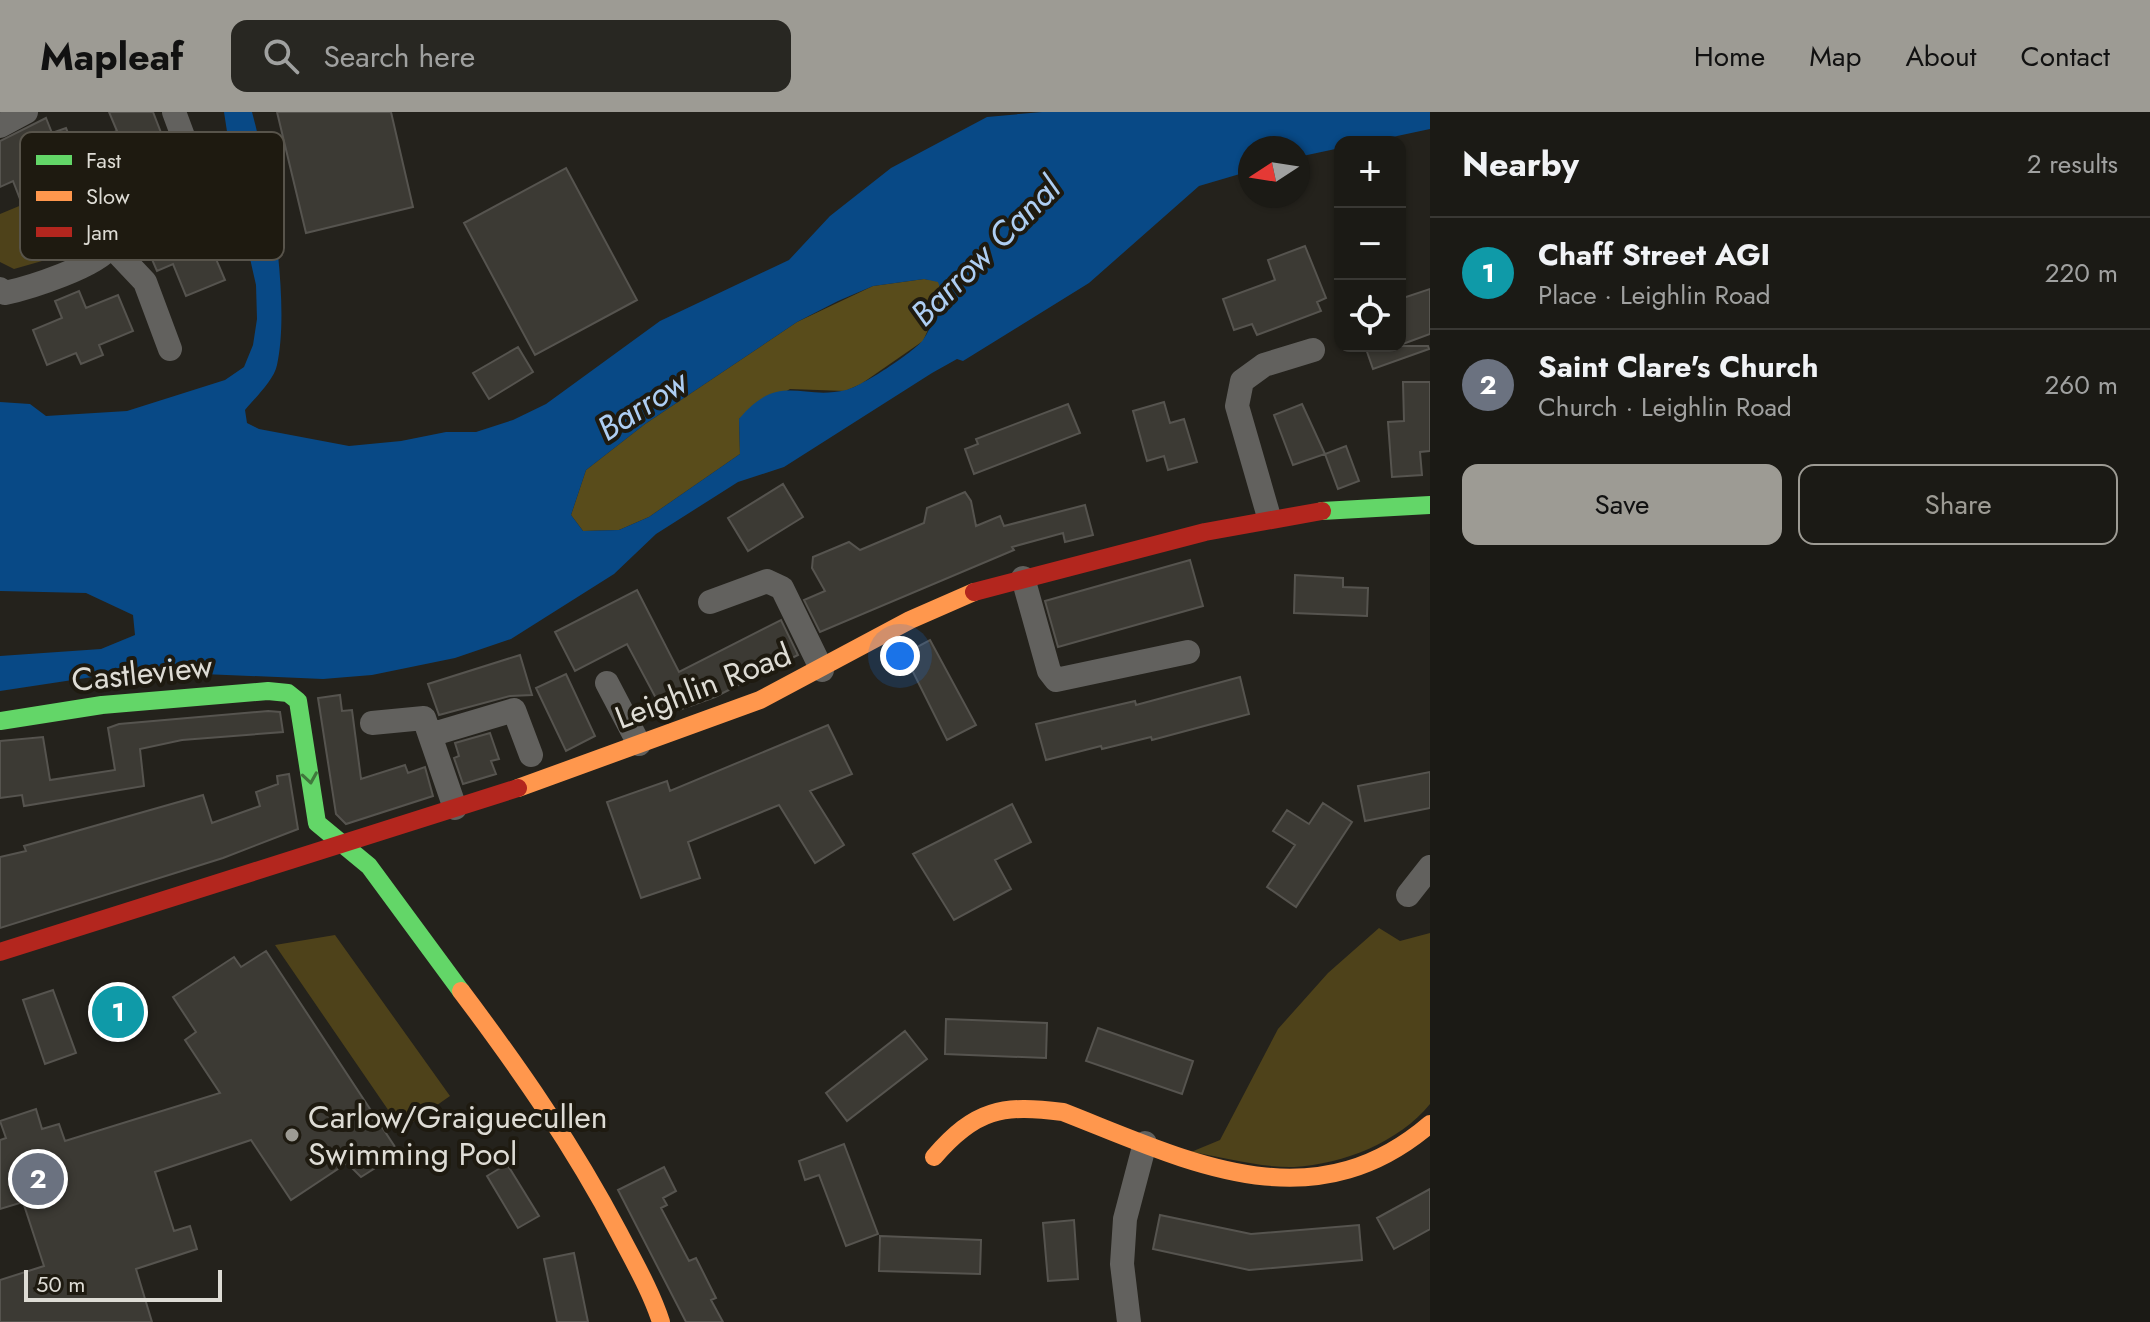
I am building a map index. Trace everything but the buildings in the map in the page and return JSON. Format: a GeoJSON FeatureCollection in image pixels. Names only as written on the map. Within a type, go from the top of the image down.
{"type":"FeatureCollection","features":[{"type":"Feature","properties":{"kind":"street"},"geometry":{"type":"LineString","coordinates":[[0,126],[26,112]]}},
{"type":"Feature","properties":{"kind":"street"},"geometry":{"type":"LineString","coordinates":[[174,112],[181,132]]}},
{"type":"Feature","properties":{"kind":"street"},"geometry":{"type":"LineString","coordinates":[[12,289],[93,260]]}},
{"type":"Feature","properties":{"kind":"street"},"geometry":{"type":"LineString","coordinates":[[124,260],[145,282],[170,349]]}},
{"type":"Feature","properties":{"kind":"street"},"geometry":{"type":"LineString","coordinates":[[1269,517],[1237,406],[1242,381],[1264,365],[1313,350]]}},
{"type":"Feature","properties":{"kind":"street","name":"Leighlin Road"},"geometry":{"type":"LineString","coordinates":[[0,952],[344,846],[737,710],[822,670],[937,606],[1023,578],[1269,517],[1362,507],[1430,505]]}},
{"type":"Feature","properties":{"kind":"street"},"geometry":{"type":"LineString","coordinates":[[1023,578],[1049,671],[1056,680],[1188,652]]}},
{"type":"Feature","properties":{"kind":"street"},"geometry":{"type":"LineString","coordinates":[[710,602],[767,581],[782,588],[822,670]]}},
{"type":"Feature","properties":{"kind":"street"},"geometry":{"type":"LineString","coordinates":[[607,683],[639,744]]}},
{"type":"Feature","properties":{"kind":"street","name":"Castleview"},"geometry":{"type":"LineString","coordinates":[[0,721],[128,702],[268,691],[294,698],[317,823],[344,846]]}},
{"type":"Feature","properties":{"kind":"street"},"geometry":{"type":"LineString","coordinates":[[430,735],[514,710],[531,755]]}},
{"type":"Feature","properties":{"kind":"street"},"geometry":{"type":"LineString","coordinates":[[372,723],[424,718],[455,808]]}},
{"type":"Feature","properties":{"kind":"street"},"geometry":{"type":"LineString","coordinates":[[344,846],[369,866],[529,1082],[604,1205],[654,1300],[661,1322]]}},
{"type":"Feature","properties":{"kind":"street"},"geometry":{"type":"LineString","coordinates":[[1408,895],[1430,867]]}},
{"type":"Feature","properties":{"kind":"street"},"geometry":{"type":"LineString","coordinates":[[934,1157],[967,1120],[994,1111],[1038,1107],[1063,1112],[1218,1170],[1254,1178],[1289,1178],[1383,1156],[1430,1124]]}},
{"type":"Feature","properties":{"kind":"street"},"geometry":{"type":"LineString","coordinates":[[1129,1322],[1122,1264],[1125,1219],[1145,1143]]}},
{"type":"Feature","properties":{"kind":"shaded area"},"geometry":{"type":"Polygon","coordinates":[[[20,206],[20,260],[46,260],[14,269],[0,262],[0,214],[20,206]]]}},
{"type":"Feature","properties":{"kind":"shaded area"},"geometry":{"type":"Polygon","coordinates":[[[924,279],[938,281],[944,294],[923,341],[861,384],[845,391],[790,389],[739,419],[740,454],[649,517],[619,530],[583,531],[571,515],[586,470],[645,424],[797,322],[873,286],[924,279]]]}},
{"type":"Feature","properties":{"kind":"shaded area"},"geometry":{"type":"Polygon","coordinates":[[[1379,928],[1400,941],[1430,933],[1430,1104],[1387,1140],[1351,1156],[1313,1165],[1282,1167],[1191,1152],[1220,1140],[1278,1029],[1328,973],[1379,928]]]}},
{"type":"Feature","properties":{"kind":"shaded area"},"geometry":{"type":"Polygon","coordinates":[[[335,935],[450,1096],[410,1124],[401,1112],[393,1117],[275,945],[335,935]]]}},
{"type":"Feature","properties":{"kind":"water"},"geometry":{"type":"Polygon","coordinates":[[[224,112],[252,112],[257,132],[227,132],[224,112]]]}},
{"type":"Feature","properties":{"kind":"water"},"geometry":{"type":"Polygon","coordinates":[[[1042,112],[1430,112],[1430,129],[1397,136],[1334,136],[1334,149],[1310,154],[1310,136],[1238,136],[1238,175],[1199,186],[1089,283],[963,361],[957,359],[932,373],[784,467],[738,482],[656,534],[614,574],[511,639],[455,658],[372,675],[323,679],[132,671],[0,691],[0,656],[101,649],[135,635],[133,615],[86,593],[0,591],[0,402],[30,404],[46,416],[127,411],[225,380],[244,367],[253,345],[257,319],[256,285],[250,260],[278,260],[281,339],[277,365],[268,383],[245,410],[247,423],[259,429],[349,446],[401,441],[446,432],[476,432],[513,420],[546,404],[660,321],[789,260],[830,216],[891,168],[987,117],[1042,112]],[[924,279],[873,286],[797,322],[645,424],[586,470],[571,515],[583,531],[619,530],[649,517],[740,454],[739,419],[753,404],[779,392],[830,392],[863,383],[918,345],[932,324],[943,295],[938,282],[924,279]]]}},
{"type":"Feature","properties":{"kind":"traffic: fast"},"geometry":{"type":"LineString","coordinates":[[1322,511],[1430,505]]}},
{"type":"Feature","properties":{"kind":"traffic: fast"},"geometry":{"type":"LineString","coordinates":[[0,721],[102,705],[268,691],[288,693],[298,701],[317,823],[369,866],[461,991]]}},
{"type":"Feature","properties":{"kind":"traffic: slow"},"geometry":{"type":"LineString","coordinates":[[518,788],[760,700],[910,620],[974,592]]}},
{"type":"Feature","properties":{"kind":"traffic: slow"},"geometry":{"type":"LineString","coordinates":[[461,991],[565,1139],[642,1277],[661,1322]]}},
{"type":"Feature","properties":{"kind":"traffic: slow"},"geometry":{"type":"LineString","coordinates":[[934,1157],[977,1120],[1007,1110],[1042,1110],[1063,1112],[1202,1164],[1248,1174],[1294,1178],[1340,1172],[1385,1155],[1430,1124]]}},
{"type":"Feature","properties":{"kind":"traffic: jam"},"geometry":{"type":"LineString","coordinates":[[974,592],[1205,532],[1322,511]]}},
{"type":"Feature","properties":{"kind":"traffic: jam"},"geometry":{"type":"LineString","coordinates":[[0,952],[518,788]]}},
{"type":"Feature","properties":{"kind":"place","name":"Chaff Street AGI"},"geometry":{"type":"Point","coordinates":[118,1012]}},
{"type":"Feature","properties":{"kind":"place","name":"Carlow/Graiguecullen Swimming Pool"},"geometry":{"type":"Point","coordinates":[292,1135]}},
{"type":"Feature","properties":{"kind":"place","name":"Saint Clare's Church"},"geometry":{"type":"Point","coordinates":[38,1179]}},
{"type":"Feature","properties":{"kind":"water label","name":"Barrow Canal"},"geometry":{"type":"Point","coordinates":[985,251]}},
{"type":"Feature","properties":{"kind":"water label","name":"Barrow"},"geometry":{"type":"Point","coordinates":[642,405]}}]}
